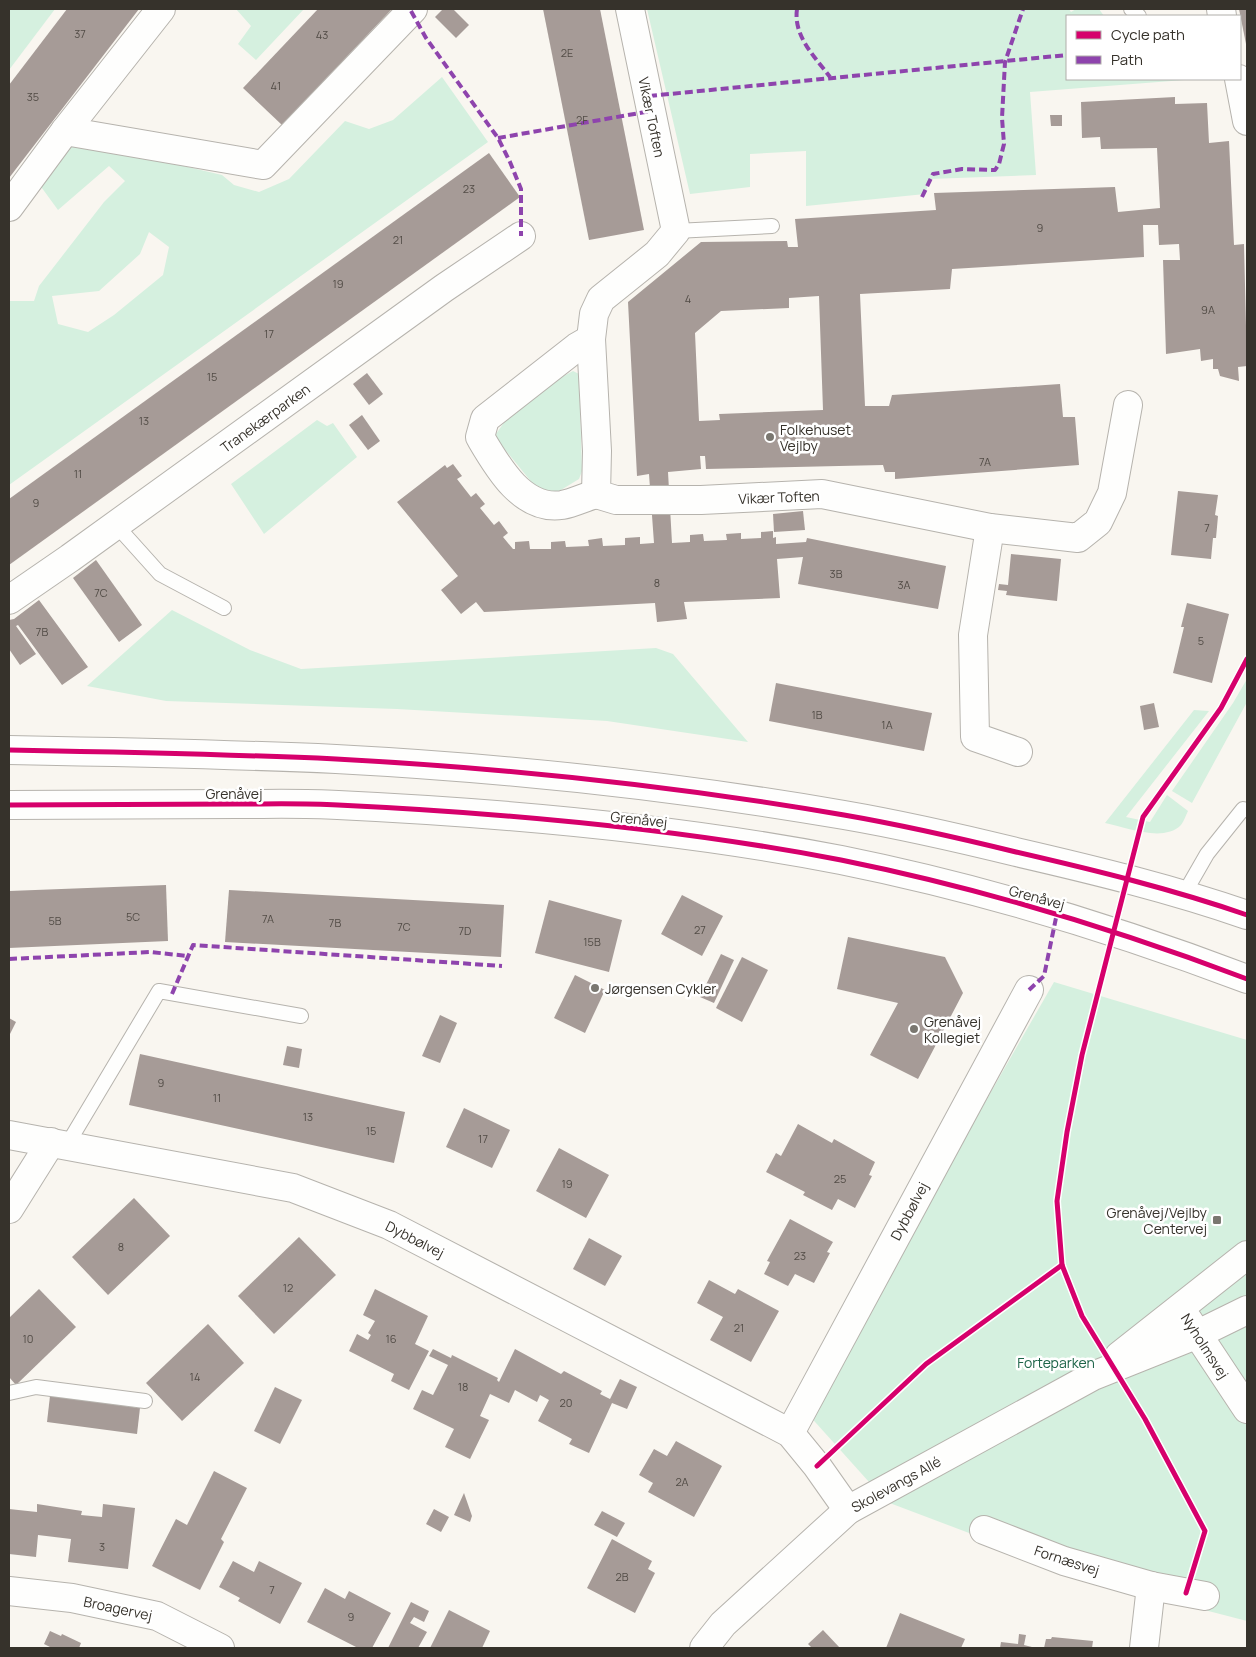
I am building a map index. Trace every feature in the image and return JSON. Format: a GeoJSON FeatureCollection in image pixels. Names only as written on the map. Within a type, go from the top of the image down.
{"type":"FeatureCollection","features":[{"type":"Feature","properties":{"kind":"street"},"geometry":{"type":"LineString","coordinates":[[9,207],[65,131],[161,9]]}},
{"type":"Feature","properties":{"kind":"street"},"geometry":{"type":"LineString","coordinates":[[65,131],[263,165],[413,9]]}},
{"type":"Feature","properties":{"kind":"street","name":"Vikær Toften"},"geometry":{"type":"LineString","coordinates":[[630,9],[676,231]]}},
{"type":"Feature","properties":{"kind":"street"},"geometry":{"type":"LineString","coordinates":[[1239,80],[1247,121]]}},
{"type":"Feature","properties":{"kind":"street"},"geometry":{"type":"LineString","coordinates":[[591,339],[484,419],[480,437],[493,460],[512,485],[533,502],[561,505],[596,494],[597,451],[591,339],[594,314],[601,299],[657,254],[676,231]]}},
{"type":"Feature","properties":{"kind":"street","name":"Tranekærparken"},"geometry":{"type":"LineString","coordinates":[[9,600],[444,288],[521,236]]}},
{"type":"Feature","properties":{"kind":"street","name":"Vikær Toften"},"geometry":{"type":"LineString","coordinates":[[596,494],[616,500],[701,500],[822,494],[990,528],[1078,538],[1098,522],[1112,493],[1128,405]]}},
{"type":"Feature","properties":{"kind":"street"},"geometry":{"type":"LineString","coordinates":[[990,528],[973,635],[975,737],[1018,752]]}},
{"type":"Feature","properties":{"kind":"street"},"geometry":{"type":"LineString","coordinates":[[9,750],[337,759],[524,773],[702,793],[846,815],[953,837],[1184,894],[1247,915]]}},
{"type":"Feature","properties":{"kind":"street","name":"Grenåvej"},"geometry":{"type":"LineString","coordinates":[[9,805],[335,805],[520,817],[697,836],[840,860],[949,884],[1057,913],[1171,950],[1247,979]]}},
{"type":"Feature","properties":{"kind":"street","name":"Dybbølvej"},"geometry":{"type":"LineString","coordinates":[[790,1433],[1029,990]]}},
{"type":"Feature","properties":{"kind":"street","name":"Dybbølvej"},"geometry":{"type":"LineString","coordinates":[[9,1134],[293,1188],[389,1225],[790,1433],[817,1466],[848,1510]]}},
{"type":"Feature","properties":{"kind":"street"},"geometry":{"type":"LineString","coordinates":[[9,1209],[59,1143]]}},
{"type":"Feature","properties":{"kind":"street","name":"Skolevangs Allé"},"geometry":{"type":"LineString","coordinates":[[1093,1376],[1247,1255]]}},
{"type":"Feature","properties":{"kind":"street","name":"Nyholmsvej"},"geometry":{"type":"LineString","coordinates":[[1180,1308],[1247,1409]]}},
{"type":"Feature","properties":{"kind":"street","name":"Skolevangs Allé"},"geometry":{"type":"LineString","coordinates":[[704,1648],[724,1624],[848,1510],[1093,1376],[1198,1334],[1247,1310]]}},
{"type":"Feature","properties":{"kind":"street","name":"Fornæsvej"},"geometry":{"type":"LineString","coordinates":[[984,1530],[1064,1561],[1151,1586],[1205,1596]]}},
{"type":"Feature","properties":{"kind":"street"},"geometry":{"type":"LineString","coordinates":[[1144,1648],[1151,1586]]}},
{"type":"Feature","properties":{"kind":"street","name":"Broagervej"},"geometry":{"type":"LineString","coordinates":[[9,1590],[72,1598],[157,1616],[220,1648]]}},
{"type":"Feature","properties":{"kind":"lane"},"geometry":{"type":"LineString","coordinates":[[676,231],[772,226]]}},
{"type":"Feature","properties":{"kind":"lane"},"geometry":{"type":"LineString","coordinates":[[116,525],[160,574],[224,608]]}},
{"type":"Feature","properties":{"kind":"lane"},"geometry":{"type":"LineString","coordinates":[[1184,894],[1207,854],[1243,809],[1247,810]]}},
{"type":"Feature","properties":{"kind":"lane"},"geometry":{"type":"LineString","coordinates":[[59,1143],[159,991],[301,1016]]}},
{"type":"Feature","properties":{"kind":"lane"},"geometry":{"type":"LineString","coordinates":[[9,1392],[36,1387],[145,1401]]}},
{"type":"Feature","properties":{"kind":"green space"},"geometry":{"type":"Polygon","coordinates":[[[9,9],[55,9],[9,70],[9,9]]]}},
{"type":"Feature","properties":{"kind":"green space"},"geometry":{"type":"Polygon","coordinates":[[[236,9],[304,9],[256,60],[238,44],[251,26],[236,9]]]}},
{"type":"Feature","properties":{"kind":"green space"},"geometry":{"type":"Polygon","coordinates":[[[647,9],[1069,9],[1071,12],[1076,9],[1099,9],[1103,15],[1066,15],[1066,80],[1184,80],[1030,92],[1036,175],[930,179],[925,194],[806,206],[806,151],[750,154],[750,187],[690,194],[647,9]]]}},
{"type":"Feature","properties":{"kind":"green space"},"geometry":{"type":"Polygon","coordinates":[[[442,77],[488,142],[9,485],[9,301],[34,301],[39,286],[104,202],[125,181],[109,166],[58,210],[39,184],[67,148],[90,144],[222,175],[234,185],[259,192],[289,179],[345,121],[369,129],[393,120],[442,77]],[[149,232],[140,254],[99,291],[52,296],[58,324],[88,332],[114,315],[163,275],[169,247],[149,232]]]}},
{"type":"Feature","properties":{"kind":"green space"},"geometry":{"type":"Polygon","coordinates":[[[573,371],[579,374],[582,471],[579,479],[556,493],[543,490],[533,484],[498,441],[496,434],[505,421],[560,378],[573,371]]]}},
{"type":"Feature","properties":{"kind":"green space"},"geometry":{"type":"Polygon","coordinates":[[[317,420],[327,426],[333,423],[357,457],[264,534],[231,484],[317,420]]]}},
{"type":"Feature","properties":{"kind":"green space"},"geometry":{"type":"Polygon","coordinates":[[[172,610],[250,650],[301,669],[656,648],[673,654],[748,742],[607,721],[397,709],[166,701],[87,686],[172,610]]]}},
{"type":"Feature","properties":{"kind":"green space"},"geometry":{"type":"Polygon","coordinates":[[[1247,679],[1247,702],[1192,803],[1172,791],[1233,703],[1247,679]]]}},
{"type":"Feature","properties":{"kind":"green space"},"geometry":{"type":"Polygon","coordinates":[[[1194,710],[1209,711],[1126,817],[1150,822],[1167,795],[1188,811],[1181,825],[1164,833],[1155,833],[1105,823],[1194,710]]]}},
{"type":"Feature","properties":{"kind":"green space","name":"Forteparken"},"geometry":{"type":"Polygon","coordinates":[[[1054,982],[1247,1040],[1247,1621],[1104,1584],[887,1502],[807,1413],[1054,982]]]}},
{"type":"Feature","properties":{"kind":"building"},"geometry":{"type":"Polygon","coordinates":[[[67,9],[139,9],[9,178],[9,85],[67,9]]]}},
{"type":"Feature","properties":{"kind":"building"},"geometry":{"type":"Polygon","coordinates":[[[318,9],[392,9],[282,125],[243,88],[318,9]]]}},
{"type":"Feature","properties":{"kind":"building"},"geometry":{"type":"Polygon","coordinates":[[[443,9],[453,9],[469,25],[456,38],[435,17],[443,9]]]}},
{"type":"Feature","properties":{"kind":"building"},"geometry":{"type":"Polygon","coordinates":[[[543,9],[600,9],[644,230],[589,240],[543,9]]]}},
{"type":"Feature","properties":{"kind":"building"},"geometry":{"type":"Polygon","coordinates":[[[1239,9],[1247,9],[1247,44],[1246,44],[1239,9]]]}},
{"type":"Feature","properties":{"kind":"building"},"geometry":{"type":"Polygon","coordinates":[[[1175,97],[1175,104],[1207,103],[1209,143],[1229,141],[1234,245],[1244,244],[1247,366],[1238,367],[1239,381],[1220,376],[1218,369],[1213,369],[1213,359],[1201,361],[1200,349],[1166,354],[1163,260],[1180,260],[1179,244],[1159,245],[1158,225],[1143,225],[1144,257],[952,269],[950,289],[860,294],[865,406],[889,406],[892,395],[1060,384],[1063,417],[1075,417],[1079,465],[895,479],[895,472],[885,472],[883,465],[706,469],[705,456],[700,456],[701,469],[668,472],[672,543],[690,542],[690,535],[703,534],[704,541],[727,540],[726,534],[741,533],[741,539],[761,538],[761,532],[773,531],[773,538],[776,537],[776,544],[806,542],[807,538],[946,566],[938,609],[798,584],[803,557],[777,559],[780,598],[684,602],[687,619],[657,622],[655,603],[484,612],[476,602],[461,614],[441,590],[458,576],[397,502],[445,465],[447,468],[453,464],[462,476],[457,479],[471,497],[476,493],[485,504],[480,508],[494,525],[499,521],[508,533],[503,537],[513,549],[515,549],[515,542],[529,541],[530,549],[551,549],[551,542],[565,541],[566,547],[589,546],[588,540],[602,538],[603,546],[625,545],[625,538],[640,537],[640,544],[654,543],[649,474],[637,476],[628,302],[701,242],[787,241],[788,247],[798,247],[795,219],[936,210],[934,193],[1115,187],[1118,212],[1160,208],[1157,148],[1101,149],[1100,137],[1082,138],[1081,102],[1175,97]],[[819,296],[789,298],[789,308],[721,311],[695,333],[699,421],[720,420],[719,414],[823,410],[819,296]]]}},
{"type":"Feature","properties":{"kind":"building"},"geometry":{"type":"Polygon","coordinates":[[[1050,115],[1062,115],[1062,126],[1051,126],[1050,115]]]}},
{"type":"Feature","properties":{"kind":"building"},"geometry":{"type":"Polygon","coordinates":[[[489,153],[520,197],[9,565],[9,499],[489,153]]]}},
{"type":"Feature","properties":{"kind":"building"},"geometry":{"type":"Polygon","coordinates":[[[367,373],[383,394],[369,405],[353,384],[367,373]]]}},
{"type":"Feature","properties":{"kind":"building"},"geometry":{"type":"Polygon","coordinates":[[[362,415],[380,441],[368,450],[349,425],[362,415]]]}},
{"type":"Feature","properties":{"kind":"building"},"geometry":{"type":"Polygon","coordinates":[[[1178,491],[1218,495],[1215,515],[1218,516],[1216,538],[1213,538],[1211,559],[1171,555],[1178,491]]]}},
{"type":"Feature","properties":{"kind":"building"},"geometry":{"type":"Polygon","coordinates":[[[803,511],[805,530],[774,532],[773,514],[803,511]]]}},
{"type":"Feature","properties":{"kind":"building"},"geometry":{"type":"Polygon","coordinates":[[[1011,554],[1061,559],[1057,601],[1006,595],[1007,591],[998,590],[999,584],[1008,585],[1011,554]]]}},
{"type":"Feature","properties":{"kind":"building"},"geometry":{"type":"Polygon","coordinates":[[[96,560],[142,625],[119,642],[73,578],[96,560]]]}},
{"type":"Feature","properties":{"kind":"building"},"geometry":{"type":"Polygon","coordinates":[[[39,600],[88,667],[62,685],[18,625],[16,626],[36,654],[20,665],[9,649],[9,620],[14,619],[39,600]]]}},
{"type":"Feature","properties":{"kind":"building"},"geometry":{"type":"Polygon","coordinates":[[[1187,603],[1229,614],[1212,683],[1173,673],[1184,627],[1181,627],[1187,603]]]}},
{"type":"Feature","properties":{"kind":"building"},"geometry":{"type":"Polygon","coordinates":[[[776,683],[932,713],[924,751],[769,721],[776,683]]]}},
{"type":"Feature","properties":{"kind":"building"},"geometry":{"type":"Polygon","coordinates":[[[1154,703],[1159,727],[1144,730],[1140,706],[1154,703]]]}},
{"type":"Feature","properties":{"kind":"building"},"geometry":{"type":"Polygon","coordinates":[[[166,885],[168,941],[9,948],[9,891],[166,885]]]}},
{"type":"Feature","properties":{"kind":"building"},"geometry":{"type":"Polygon","coordinates":[[[229,890],[504,905],[501,957],[225,942],[229,890]]]}},
{"type":"Feature","properties":{"kind":"building"},"geometry":{"type":"Polygon","coordinates":[[[682,895],[723,916],[702,956],[661,934],[682,895]]]}},
{"type":"Feature","properties":{"kind":"building"},"geometry":{"type":"Polygon","coordinates":[[[549,900],[622,920],[609,972],[535,953],[549,900]]]}},
{"type":"Feature","properties":{"kind":"building","name":"Grenåvej Kollegiet"},"geometry":{"type":"Polygon","coordinates":[[[848,937],[945,957],[963,993],[918,1079],[870,1055],[898,1003],[837,989],[848,937]]]}},
{"type":"Feature","properties":{"kind":"building"},"geometry":{"type":"Polygon","coordinates":[[[721,954],[734,960],[714,1003],[700,997],[721,954]]]}},
{"type":"Feature","properties":{"kind":"building"},"geometry":{"type":"Polygon","coordinates":[[[742,957],[768,970],[742,1022],[716,1008],[742,957]]]}},
{"type":"Feature","properties":{"kind":"building"},"geometry":{"type":"Polygon","coordinates":[[[575,975],[605,990],[585,1033],[554,1018],[575,975]]]}},
{"type":"Feature","properties":{"kind":"building"},"geometry":{"type":"Polygon","coordinates":[[[440,1015],[457,1023],[440,1063],[422,1056],[440,1015]]]}},
{"type":"Feature","properties":{"kind":"building"},"geometry":{"type":"Polygon","coordinates":[[[9,1018],[16,1022],[9,1036],[9,1018]]]}},
{"type":"Feature","properties":{"kind":"building"},"geometry":{"type":"Polygon","coordinates":[[[287,1046],[302,1049],[299,1068],[283,1065],[287,1046]]]}},
{"type":"Feature","properties":{"kind":"building"},"geometry":{"type":"Polygon","coordinates":[[[140,1054],[405,1112],[394,1163],[129,1105],[140,1054]]]}},
{"type":"Feature","properties":{"kind":"building"},"geometry":{"type":"Polygon","coordinates":[[[464,1108],[510,1130],[492,1168],[446,1147],[464,1108]]]}},
{"type":"Feature","properties":{"kind":"building"},"geometry":{"type":"Polygon","coordinates":[[[798,1124],[832,1143],[834,1139],[875,1162],[869,1175],[872,1176],[855,1208],[838,1199],[832,1210],[803,1195],[805,1192],[766,1172],[776,1153],[781,1156],[798,1124]]]}},
{"type":"Feature","properties":{"kind":"building"},"geometry":{"type":"Polygon","coordinates":[[[559,1148],[609,1175],[586,1218],[536,1191],[559,1148]]]}},
{"type":"Feature","properties":{"kind":"building"},"geometry":{"type":"Polygon","coordinates":[[[134,1198],[170,1236],[108,1295],[72,1257],[134,1198]]]}},
{"type":"Feature","properties":{"kind":"building"},"geometry":{"type":"Polygon","coordinates":[[[790,1219],[833,1242],[827,1252],[830,1253],[814,1283],[795,1274],[788,1286],[764,1274],[770,1262],[767,1261],[790,1219]]]}},
{"type":"Feature","properties":{"kind":"building"},"geometry":{"type":"Polygon","coordinates":[[[299,1237],[336,1275],[274,1334],[238,1296],[299,1237]]]}},
{"type":"Feature","properties":{"kind":"building"},"geometry":{"type":"Polygon","coordinates":[[[589,1238],[622,1256],[605,1286],[573,1269],[589,1238]]]}},
{"type":"Feature","properties":{"kind":"building"},"geometry":{"type":"Polygon","coordinates":[[[709,1280],[735,1294],[738,1289],[779,1311],[751,1362],[710,1340],[723,1317],[697,1303],[709,1280]]]}},
{"type":"Feature","properties":{"kind":"building"},"geometry":{"type":"Polygon","coordinates":[[[39,1289],[76,1327],[16,1385],[9,1377],[9,1318],[39,1289]]]}},
{"type":"Feature","properties":{"kind":"building"},"geometry":{"type":"Polygon","coordinates":[[[375,1289],[428,1316],[415,1344],[429,1351],[409,1390],[391,1381],[394,1374],[349,1351],[357,1334],[368,1340],[371,1335],[368,1333],[375,1321],[363,1315],[375,1289]]]}},
{"type":"Feature","properties":{"kind":"building"},"geometry":{"type":"Polygon","coordinates":[[[208,1324],[244,1363],[182,1421],[146,1383],[208,1324]]]}},
{"type":"Feature","properties":{"kind":"building"},"geometry":{"type":"Polygon","coordinates":[[[433,1349],[451,1358],[452,1355],[498,1378],[499,1382],[515,1349],[561,1374],[564,1371],[602,1391],[600,1394],[610,1399],[620,1379],[637,1387],[627,1409],[612,1403],[589,1453],[569,1444],[572,1439],[538,1421],[549,1400],[540,1395],[537,1402],[515,1390],[509,1403],[490,1394],[480,1416],[489,1420],[470,1459],[445,1447],[454,1429],[413,1409],[422,1390],[433,1395],[448,1365],[429,1356],[433,1349]]]}},
{"type":"Feature","properties":{"kind":"building"},"geometry":{"type":"Polygon","coordinates":[[[275,1387],[302,1400],[280,1444],[254,1431],[275,1387]]]}},
{"type":"Feature","properties":{"kind":"building"},"geometry":{"type":"Polygon","coordinates":[[[50,1396],[140,1408],[137,1434],[47,1422],[50,1396]]]}},
{"type":"Feature","properties":{"kind":"building"},"geometry":{"type":"Polygon","coordinates":[[[676,1441],[722,1466],[694,1517],[648,1492],[653,1483],[639,1475],[654,1449],[667,1456],[676,1441]]]}},
{"type":"Feature","properties":{"kind":"building"},"geometry":{"type":"Polygon","coordinates":[[[214,1471],[247,1488],[221,1539],[224,1542],[200,1590],[152,1566],[176,1519],[187,1525],[214,1471]]]}},
{"type":"Feature","properties":{"kind":"building"},"geometry":{"type":"Polygon","coordinates":[[[464,1493],[472,1516],[470,1522],[454,1515],[464,1493]]]}},
{"type":"Feature","properties":{"kind":"building"},"geometry":{"type":"Polygon","coordinates":[[[37,1504],[82,1511],[81,1515],[102,1517],[103,1504],[135,1508],[128,1569],[68,1562],[71,1539],[38,1535],[36,1557],[9,1554],[9,1509],[37,1512],[37,1504]]]}},
{"type":"Feature","properties":{"kind":"building"},"geometry":{"type":"Polygon","coordinates":[[[434,1509],[449,1517],[441,1532],[426,1524],[434,1509]]]}},
{"type":"Feature","properties":{"kind":"building"},"geometry":{"type":"Polygon","coordinates":[[[602,1511],[625,1523],[617,1537],[594,1525],[602,1511]]]}},
{"type":"Feature","properties":{"kind":"building"},"geometry":{"type":"Polygon","coordinates":[[[612,1539],[652,1561],[648,1569],[655,1573],[635,1613],[587,1588],[612,1539]]]}},
{"type":"Feature","properties":{"kind":"building"},"geometry":{"type":"Polygon","coordinates":[[[233,1561],[254,1572],[259,1561],[302,1583],[280,1624],[238,1601],[240,1598],[219,1587],[233,1561]]]}},
{"type":"Feature","properties":{"kind":"building"},"geometry":{"type":"Polygon","coordinates":[[[325,1588],[345,1599],[349,1591],[391,1613],[372,1648],[358,1648],[307,1622],[325,1588]]]}},
{"type":"Feature","properties":{"kind":"building"},"geometry":{"type":"Polygon","coordinates":[[[411,1602],[429,1611],[424,1622],[414,1617],[410,1623],[427,1632],[418,1648],[388,1648],[411,1602]]]}},
{"type":"Feature","properties":{"kind":"building"},"geometry":{"type":"Polygon","coordinates":[[[449,1610],[490,1631],[482,1648],[430,1648],[449,1610]]]}},
{"type":"Feature","properties":{"kind":"building"},"geometry":{"type":"Polygon","coordinates":[[[900,1613],[965,1639],[961,1648],[886,1648],[900,1613]]]}},
{"type":"Feature","properties":{"kind":"building"},"geometry":{"type":"Polygon","coordinates":[[[823,1630],[840,1648],[812,1648],[808,1644],[823,1630]]]}},
{"type":"Feature","properties":{"kind":"building"},"geometry":{"type":"Polygon","coordinates":[[[50,1631],[61,1636],[62,1634],[81,1643],[79,1648],[52,1648],[44,1644],[50,1631]]]}},
{"type":"Feature","properties":{"kind":"building"},"geometry":{"type":"Polygon","coordinates":[[[1019,1634],[1026,1635],[1024,1645],[1036,1648],[1000,1648],[1001,1642],[1018,1644],[1019,1634]]]}},
{"type":"Feature","properties":{"kind":"building"},"geometry":{"type":"Polygon","coordinates":[[[1052,1637],[1093,1641],[1092,1648],[1044,1648],[1046,1639],[1051,1639],[1052,1637]]]}},
{"type":"Feature","properties":{"kind":"marked path"},"geometry":{"type":"LineString","coordinates":[[797,9],[798,28],[806,46],[830,77]]}},
{"type":"Feature","properties":{"kind":"marked path"},"geometry":{"type":"LineString","coordinates":[[922,197],[933,174],[962,169],[995,170],[999,164],[1004,144],[1002,118],[1005,62],[1023,9]]}},
{"type":"Feature","properties":{"kind":"marked path"},"geometry":{"type":"LineString","coordinates":[[411,11],[426,38],[498,138],[510,162],[521,189],[521,236]]}},
{"type":"Feature","properties":{"kind":"marked path"},"geometry":{"type":"LineString","coordinates":[[649,96],[1066,55]]}},
{"type":"Feature","properties":{"kind":"marked path"},"geometry":{"type":"LineString","coordinates":[[498,138],[651,111]]}},
{"type":"Feature","properties":{"kind":"marked path"},"geometry":{"type":"LineString","coordinates":[[1029,990],[1044,976],[1057,913]]}},
{"type":"Feature","properties":{"kind":"marked path"},"geometry":{"type":"LineString","coordinates":[[172,994],[193,945],[502,966]]}},
{"type":"Feature","properties":{"kind":"marked path"},"geometry":{"type":"LineString","coordinates":[[9,959],[150,952],[188,956]]}},
{"type":"Feature","properties":{"kind":"cycle path"},"geometry":{"type":"LineString","coordinates":[[1186,1593],[1205,1531],[1145,1419],[1082,1316],[1062,1265],[1057,1201],[1067,1132],[1082,1055],[1143,817],[1221,708],[1247,659]]}},
{"type":"Feature","properties":{"kind":"cycle path"},"geometry":{"type":"LineString","coordinates":[[9,750],[254,756],[400,763],[591,779],[718,795],[844,815],[952,837],[1133,881],[1247,915]]}},
{"type":"Feature","properties":{"kind":"cycle path"},"geometry":{"type":"LineString","coordinates":[[9,805],[325,804],[527,817],[716,839],[841,860],[945,883],[1047,911],[1147,943],[1247,979]]}},
{"type":"Feature","properties":{"kind":"cycle path"},"geometry":{"type":"LineString","coordinates":[[817,1466],[926,1364],[1062,1265]]}},
{"type":"Feature","properties":{"kind":"place","name":"Folkehuset Vejlby"},"geometry":{"type":"Point","coordinates":[770,437]}},
{"type":"Feature","properties":{"kind":"place","name":"Jørgensen Cykler"},"geometry":{"type":"Point","coordinates":[595,988]}},
{"type":"Feature","properties":{"kind":"place","name":"Grenåvej Kollegiet"},"geometry":{"type":"Point","coordinates":[914,1029]}},
{"type":"Feature","properties":{"kind":"place","name":"Grenåvej/Vejlby Centervej"},"geometry":{"type":"Point","coordinates":[1217,1220]}}]}
